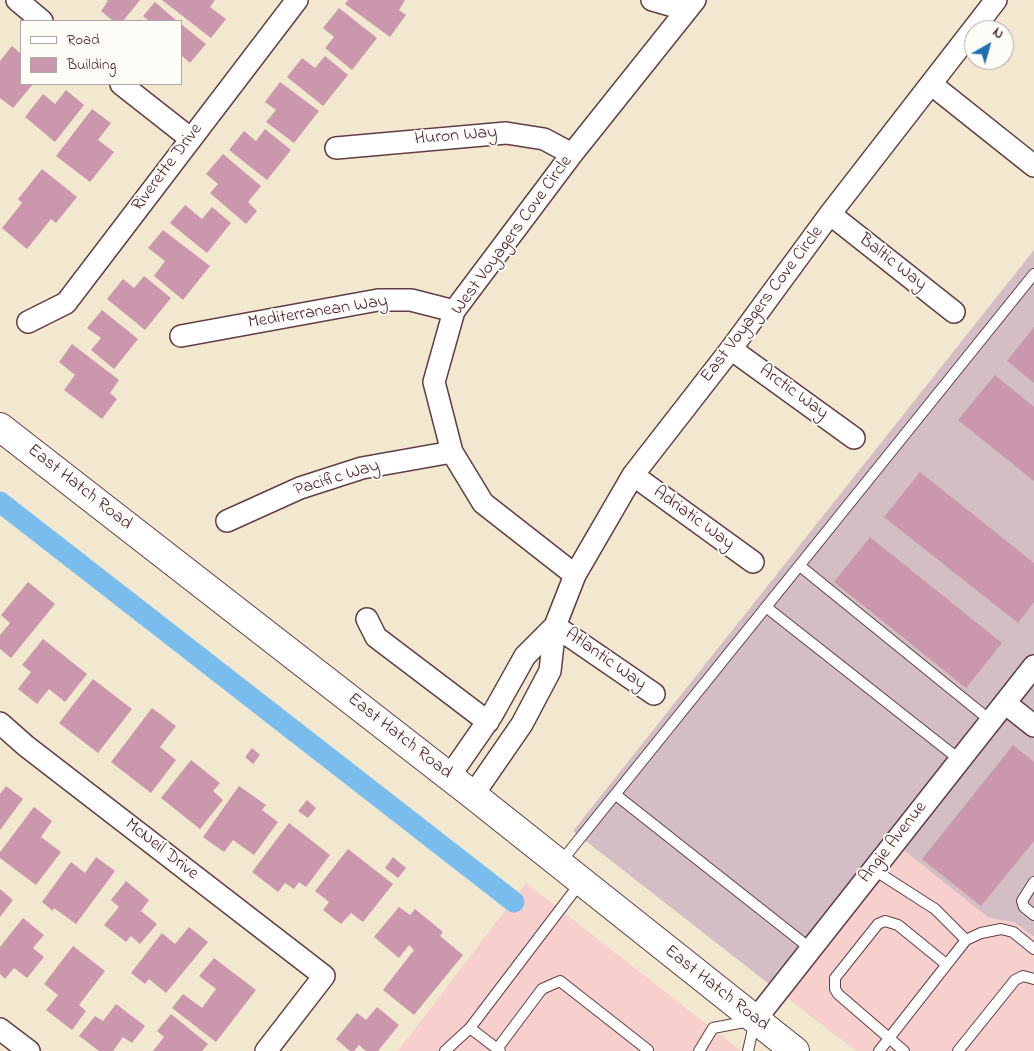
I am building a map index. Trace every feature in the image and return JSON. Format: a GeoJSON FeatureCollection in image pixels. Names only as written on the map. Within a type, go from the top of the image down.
{"type":"FeatureCollection","features":[{"type":"Feature","properties":{"kind":"main road","name":"East Hatch Road"},"geometry":{"type":"LineString","coordinates":[[0,427],[449,776],[796,1051]]}},
{"type":"Feature","properties":{"kind":"street"},"geometry":{"type":"LineString","coordinates":[[17,0],[41,20]]}},
{"type":"Feature","properties":{"kind":"street","name":"Riverette Drive"},"geometry":{"type":"LineString","coordinates":[[28,322],[66,303],[297,0]]}},
{"type":"Feature","properties":{"kind":"street"},"geometry":{"type":"LineString","coordinates":[[652,0],[691,5]]}},
{"type":"Feature","properties":{"kind":"street","name":"East Voyagers Cove Circle"},"geometry":{"type":"LineString","coordinates":[[473,795],[522,724],[550,671],[555,626],[575,575],[633,475],[731,349],[830,214],[996,0]]}},
{"type":"Feature","properties":{"kind":"street","name":"West Voyagers Cove Circle"},"geometry":{"type":"LineString","coordinates":[[575,575],[483,503],[452,452],[434,382],[454,311],[572,154],[691,5]]}},
{"type":"Feature","properties":{"kind":"street"},"geometry":{"type":"LineString","coordinates":[[931,84],[1034,166]]}},
{"type":"Feature","properties":{"kind":"street"},"geometry":{"type":"LineString","coordinates":[[122,85],[191,139]]}},
{"type":"Feature","properties":{"kind":"street","name":"Huron Way"},"geometry":{"type":"LineString","coordinates":[[336,148],[506,133],[544,139],[572,154]]}},
{"type":"Feature","properties":{"kind":"street","name":"Baltic Way"},"geometry":{"type":"LineString","coordinates":[[830,214],[954,312]]}},
{"type":"Feature","properties":{"kind":"street","name":"Mediterranean Way"},"geometry":{"type":"LineString","coordinates":[[181,336],[378,300],[411,300],[454,311]]}},
{"type":"Feature","properties":{"kind":"street","name":"Arctic Way"},"geometry":{"type":"LineString","coordinates":[[731,349],[854,438]]}},
{"type":"Feature","properties":{"kind":"street","name":"Pacific Way"},"geometry":{"type":"LineString","coordinates":[[227,522],[300,488],[362,468],[452,452]]}},
{"type":"Feature","properties":{"kind":"street","name":"Adriatic Way"},"geometry":{"type":"LineString","coordinates":[[633,475],[753,562]]}},
{"type":"Feature","properties":{"kind":"street"},"geometry":{"type":"LineString","coordinates":[[367,619],[376,637],[488,722]]}},
{"type":"Feature","properties":{"kind":"street","name":"East Voyagers Cove Circle"},"geometry":{"type":"LineString","coordinates":[[449,776],[488,722],[525,656],[555,626]]}},
{"type":"Feature","properties":{"kind":"street","name":"Atlantic Way"},"geometry":{"type":"LineString","coordinates":[[555,626],[654,694]]}},
{"type":"Feature","properties":{"kind":"street","name":"Angie Avenue"},"geometry":{"type":"LineString","coordinates":[[755,1020],[1034,666]]}},
{"type":"Feature","properties":{"kind":"street"},"geometry":{"type":"LineString","coordinates":[[1005,703],[1034,726]]}},
{"type":"Feature","properties":{"kind":"street","name":"McNeil Drive"},"geometry":{"type":"LineString","coordinates":[[0,723],[26,746],[324,976],[266,1051]]}},
{"type":"Feature","properties":{"kind":"street"},"geometry":{"type":"LineString","coordinates":[[0,1029],[29,1051]]}},
{"type":"Feature","properties":{"kind":"lane"},"geometry":{"type":"LineString","coordinates":[[560,864],[1034,274]]}},
{"type":"Feature","properties":{"kind":"lane"},"geometry":{"type":"LineString","coordinates":[[800,566],[991,721]]}},
{"type":"Feature","properties":{"kind":"lane"},"geometry":{"type":"LineString","coordinates":[[766,607],[960,760]]}},
{"type":"Feature","properties":{"kind":"lane"},"geometry":{"type":"LineString","coordinates":[[616,795],[811,949]]}},
{"type":"Feature","properties":{"kind":"lane"},"geometry":{"type":"LineString","coordinates":[[875,867],[882,875],[935,909],[966,940]]}},
{"type":"Feature","properties":{"kind":"lane"},"geometry":{"type":"LineString","coordinates":[[445,1051],[470,1028],[581,881]]}},
{"type":"Feature","properties":{"kind":"lane"},"geometry":{"type":"LineString","coordinates":[[1034,882],[1022,901],[1024,907],[1034,915]]}},
{"type":"Feature","properties":{"kind":"lane"},"geometry":{"type":"LineString","coordinates":[[904,1051],[838,994],[835,989],[835,978],[878,924],[885,921],[898,925],[946,964]]}},
{"type":"Feature","properties":{"kind":"lane"},"geometry":{"type":"LineString","coordinates":[[879,1051],[966,940],[981,933],[1001,929],[1013,932],[1034,949]]}},
{"type":"Feature","properties":{"kind":"lane"},"geometry":{"type":"LineString","coordinates":[[958,1051],[1015,980],[1023,976],[1034,979]]}},
{"type":"Feature","properties":{"kind":"lane"},"geometry":{"type":"LineString","coordinates":[[470,1028],[499,1050],[542,989],[560,981],[648,1050],[646,1051]]}},
{"type":"Feature","properties":{"kind":"lane"},"geometry":{"type":"LineString","coordinates":[[700,1051],[713,1028],[755,1020],[748,1051]]}},
{"type":"Feature","properties":{"kind":"shaded area"},"geometry":{"type":"Polygon","coordinates":[[[1034,250],[1034,937],[1014,922],[989,918],[901,848],[787,998],[573,831],[1034,250]]]}},
{"type":"Feature","properties":{"kind":"shaded area"},"geometry":{"type":"Polygon","coordinates":[[[901,848],[989,918],[1014,922],[1034,937],[1034,1051],[856,1051],[787,998],[901,848]]]}},
{"type":"Feature","properties":{"kind":"shaded area"},"geometry":{"type":"Polygon","coordinates":[[[526,883],[741,1051],[398,1051],[526,883]]]}},
{"type":"Feature","properties":{"kind":"building"},"geometry":{"type":"Polygon","coordinates":[[[106,0],[140,0],[124,20],[112,20],[101,11],[108,1],[106,0]]]}},
{"type":"Feature","properties":{"kind":"building"},"geometry":{"type":"Polygon","coordinates":[[[162,0],[215,0],[210,7],[226,19],[211,38],[162,0]]]}},
{"type":"Feature","properties":{"kind":"building"},"geometry":{"type":"Polygon","coordinates":[[[348,0],[405,0],[399,10],[406,15],[390,37],[345,4],[348,0]]]}},
{"type":"Feature","properties":{"kind":"building"},"geometry":{"type":"Polygon","coordinates":[[[155,2],[176,20],[148,20],[143,16],[155,2]]]}},
{"type":"Feature","properties":{"kind":"building"},"geometry":{"type":"Polygon","coordinates":[[[339,8],[377,38],[352,70],[325,48],[334,37],[323,28],[339,8]]]}},
{"type":"Feature","properties":{"kind":"building"},"geometry":{"type":"Polygon","coordinates":[[[182,25],[206,44],[190,63],[182,56],[182,25]]]}},
{"type":"Feature","properties":{"kind":"building"},"geometry":{"type":"Polygon","coordinates":[[[12,46],[20,53],[20,85],[32,85],[13,108],[0,98],[0,61],[12,46]]]}},
{"type":"Feature","properties":{"kind":"building"},"geometry":{"type":"Polygon","coordinates":[[[325,56],[348,75],[323,106],[287,77],[302,58],[315,68],[325,56]]]}},
{"type":"Feature","properties":{"kind":"building"},"geometry":{"type":"Polygon","coordinates":[[[280,82],[319,111],[294,143],[266,122],[276,110],[265,102],[280,82]]]}},
{"type":"Feature","properties":{"kind":"building"},"geometry":{"type":"Polygon","coordinates":[[[66,90],[84,105],[55,142],[25,117],[43,94],[55,104],[66,90]]]}},
{"type":"Feature","properties":{"kind":"building"},"geometry":{"type":"Polygon","coordinates":[[[92,109],[111,123],[98,140],[114,152],[90,182],[56,156],[92,109]]]}},
{"type":"Feature","properties":{"kind":"building"},"geometry":{"type":"Polygon","coordinates":[[[265,129],[291,150],[267,180],[229,150],[244,131],[256,141],[265,129]]]}},
{"type":"Feature","properties":{"kind":"building"},"geometry":{"type":"Polygon","coordinates":[[[223,154],[261,186],[248,202],[257,211],[246,224],[210,193],[218,184],[206,174],[223,154]]]}},
{"type":"Feature","properties":{"kind":"building"},"geometry":{"type":"Polygon","coordinates":[[[42,169],[77,197],[56,223],[51,219],[27,249],[2,228],[22,203],[18,199],[42,169]]]}},
{"type":"Feature","properties":{"kind":"building"},"geometry":{"type":"Polygon","coordinates":[[[185,205],[202,219],[212,207],[231,223],[207,253],[170,223],[185,205]]]}},
{"type":"Feature","properties":{"kind":"building"},"geometry":{"type":"Polygon","coordinates":[[[163,230],[210,266],[183,300],[154,276],[165,261],[148,248],[163,230]]]}},
{"type":"Feature","properties":{"kind":"building"},"geometry":{"type":"Polygon","coordinates":[[[144,276],[171,298],[145,330],[107,299],[123,279],[134,288],[144,276]]]}},
{"type":"Feature","properties":{"kind":"building"},"geometry":{"type":"Polygon","coordinates":[[[102,310],[138,339],[114,369],[91,350],[101,338],[87,328],[102,310]]]}},
{"type":"Feature","properties":{"kind":"building"},"geometry":{"type":"Polygon","coordinates":[[[1034,327],[1034,383],[1007,361],[1034,327]]]}},
{"type":"Feature","properties":{"kind":"building"},"geometry":{"type":"Polygon","coordinates":[[[72,344],[119,380],[110,393],[117,399],[102,419],[64,390],[75,375],[59,362],[72,344]]]}},
{"type":"Feature","properties":{"kind":"building"},"geometry":{"type":"Polygon","coordinates":[[[995,375],[1034,407],[1034,481],[958,420],[995,375]]]}},
{"type":"Feature","properties":{"kind":"building"},"geometry":{"type":"Polygon","coordinates":[[[920,472],[1034,563],[1034,602],[1018,623],[884,517],[920,472]]]}},
{"type":"Feature","properties":{"kind":"building"},"geometry":{"type":"Polygon","coordinates":[[[870,537],[1002,643],[966,688],[834,582],[870,537]]]}},
{"type":"Feature","properties":{"kind":"building"},"geometry":{"type":"Polygon","coordinates":[[[28,582],[55,604],[11,658],[0,649],[0,635],[10,623],[1,615],[28,582]]]}},
{"type":"Feature","properties":{"kind":"building"},"geometry":{"type":"Polygon","coordinates":[[[43,639],[87,674],[65,702],[49,689],[37,704],[18,689],[31,672],[22,665],[43,639]]]}},
{"type":"Feature","properties":{"kind":"building"},"geometry":{"type":"Polygon","coordinates":[[[93,679],[132,709],[98,753],[59,723],[93,679]]]}},
{"type":"Feature","properties":{"kind":"building"},"geometry":{"type":"Polygon","coordinates":[[[152,708],[176,726],[160,747],[176,760],[151,793],[111,762],[152,708]]]}},
{"type":"Feature","properties":{"kind":"building"},"geometry":{"type":"Polygon","coordinates":[[[1013,745],[1034,762],[1034,841],[981,906],[922,859],[1013,745]]]}},
{"type":"Feature","properties":{"kind":"building"},"geometry":{"type":"Polygon","coordinates":[[[252,748],[260,755],[253,764],[245,757],[252,748]]]}},
{"type":"Feature","properties":{"kind":"building"},"geometry":{"type":"Polygon","coordinates":[[[191,760],[220,783],[213,791],[223,800],[200,829],[161,798],[191,760]]]}},
{"type":"Feature","properties":{"kind":"building"},"geometry":{"type":"Polygon","coordinates":[[[6,786],[23,799],[0,830],[0,794],[6,786]]]}},
{"type":"Feature","properties":{"kind":"building"},"geometry":{"type":"Polygon","coordinates":[[[239,786],[266,805],[262,810],[278,822],[254,855],[233,840],[224,852],[203,837],[239,786]]]}},
{"type":"Feature","properties":{"kind":"building"},"geometry":{"type":"Polygon","coordinates":[[[307,800],[316,808],[308,818],[298,811],[307,800]]]}},
{"type":"Feature","properties":{"kind":"building"},"geometry":{"type":"Polygon","coordinates":[[[34,807],[52,821],[41,837],[61,852],[36,885],[0,858],[0,852],[34,807]]]}},
{"type":"Feature","properties":{"kind":"building"},"geometry":{"type":"Polygon","coordinates":[[[289,823],[330,855],[306,887],[299,882],[294,889],[285,883],[278,892],[252,872],[289,823]]]}},
{"type":"Feature","properties":{"kind":"building"},"geometry":{"type":"Polygon","coordinates":[[[348,849],[393,884],[363,922],[351,913],[341,924],[323,910],[329,902],[315,891],[348,849]]]}},
{"type":"Feature","properties":{"kind":"building"},"geometry":{"type":"Polygon","coordinates":[[[96,857],[115,871],[76,924],[54,908],[53,911],[42,902],[71,862],[85,873],[96,857]]]}},
{"type":"Feature","properties":{"kind":"building"},"geometry":{"type":"Polygon","coordinates":[[[393,857],[406,868],[398,878],[385,868],[393,857]]]}},
{"type":"Feature","properties":{"kind":"building"},"geometry":{"type":"Polygon","coordinates":[[[126,881],[149,900],[141,911],[157,924],[140,944],[131,936],[126,942],[104,925],[119,907],[111,900],[126,881]]]}},
{"type":"Feature","properties":{"kind":"building"},"geometry":{"type":"Polygon","coordinates":[[[0,889],[13,900],[0,917],[0,889]]]}},
{"type":"Feature","properties":{"kind":"building"},"geometry":{"type":"Polygon","coordinates":[[[399,907],[410,915],[415,909],[443,932],[440,936],[463,955],[414,1015],[383,990],[414,950],[409,945],[399,958],[374,937],[399,907]]]}},
{"type":"Feature","properties":{"kind":"building"},"geometry":{"type":"Polygon","coordinates":[[[23,918],[44,935],[33,948],[44,957],[27,978],[14,968],[5,979],[0,974],[0,947],[23,918]]]}},
{"type":"Feature","properties":{"kind":"building"},"geometry":{"type":"Polygon","coordinates":[[[189,927],[208,942],[166,993],[149,979],[145,984],[131,973],[162,933],[175,944],[189,927]]]}},
{"type":"Feature","properties":{"kind":"building"},"geometry":{"type":"Polygon","coordinates":[[[73,946],[105,971],[79,1005],[86,1011],[72,1030],[46,1010],[58,995],[44,984],[73,946]]]}},
{"type":"Feature","properties":{"kind":"building"},"geometry":{"type":"Polygon","coordinates":[[[214,958],[256,990],[216,1042],[172,1008],[183,994],[202,1008],[216,989],[199,976],[214,958]]]}},
{"type":"Feature","properties":{"kind":"building"},"geometry":{"type":"Polygon","coordinates":[[[116,1004],[145,1026],[132,1043],[123,1037],[113,1051],[99,1051],[79,1036],[95,1016],[103,1021],[116,1004]]]}},
{"type":"Feature","properties":{"kind":"building"},"geometry":{"type":"Polygon","coordinates":[[[377,1007],[399,1025],[378,1051],[366,1051],[359,1045],[354,1051],[350,1051],[336,1039],[357,1013],[366,1020],[377,1007]]]}},
{"type":"Feature","properties":{"kind":"building"},"geometry":{"type":"Polygon","coordinates":[[[171,1014],[208,1044],[202,1051],[153,1051],[164,1037],[157,1031],[171,1014]]]}},
{"type":"Feature","properties":{"kind":"waterway"},"geometry":{"type":"LineString","coordinates":[[0,502],[514,902]]}}]}
